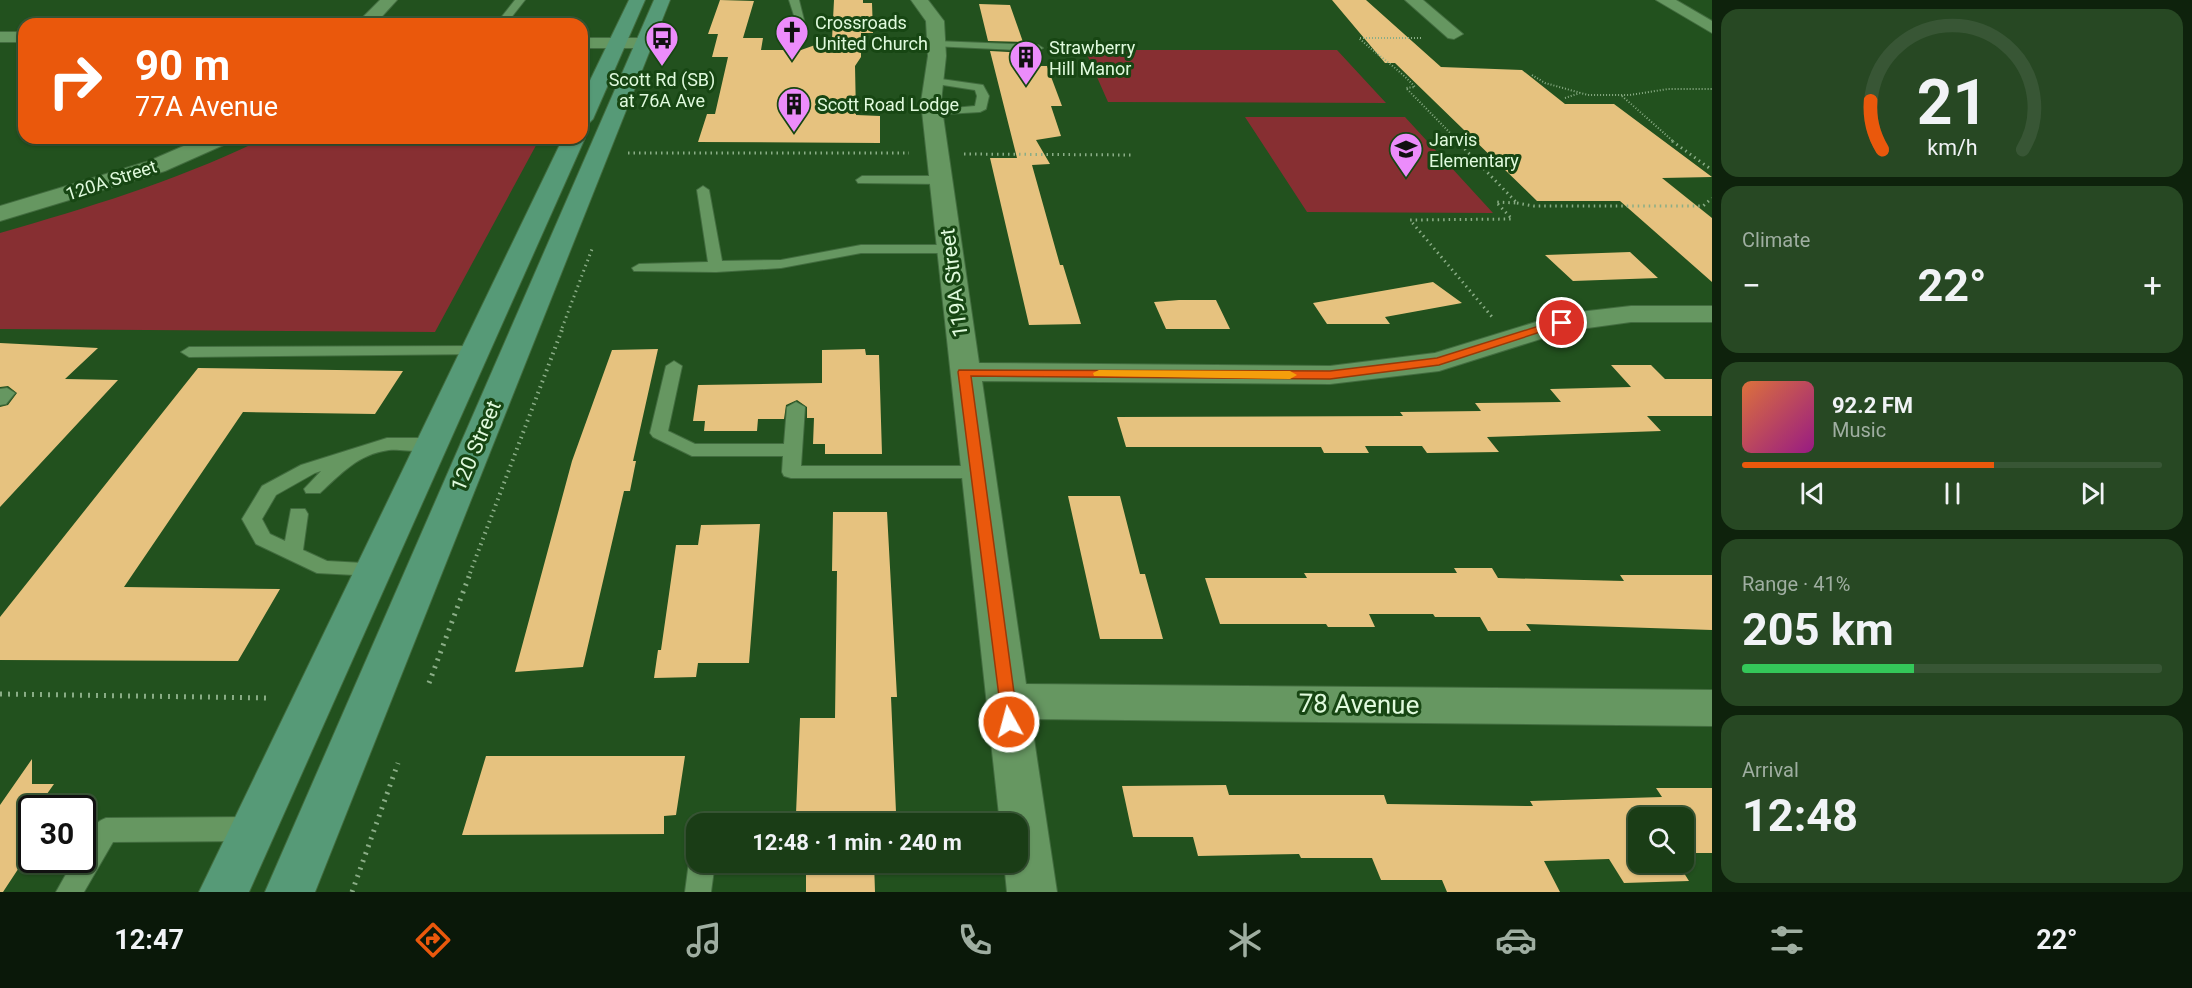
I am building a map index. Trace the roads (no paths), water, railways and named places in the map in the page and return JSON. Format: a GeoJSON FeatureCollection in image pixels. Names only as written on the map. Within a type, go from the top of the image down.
{"type":"FeatureCollection","features":[{"type":"Feature","properties":{"kind":"main road","name":"120 Street"},"geometry":{"type":"LineString","coordinates":[[290,892],[475,448],[631,43],[637,0]]}},
{"type":"Feature","properties":{"kind":"main road","name":"120 Street"},"geometry":{"type":"LineString","coordinates":[[588,110],[662,0]]}},
{"type":"Feature","properties":{"kind":"main road","name":"120 Street"},"geometry":{"type":"LineString","coordinates":[[224,892],[570,144]]}},
{"type":"Feature","properties":{"kind":"main road"},"geometry":{"type":"LineString","coordinates":[[475,448],[464,420],[489,364],[486,354],[476,351]]}},
{"type":"Feature","properties":{"kind":"main road"},"geometry":{"type":"LineString","coordinates":[[249,892],[262,860],[262,840],[254,829]]}},
{"type":"Feature","properties":{"kind":"street"},"geometry":{"type":"LineString","coordinates":[[371,18],[389,0]]}},
{"type":"Feature","properties":{"kind":"street","name":"119A Street"},"geometry":{"type":"LineString","coordinates":[[919,0],[935,21],[932,113],[947,167],[950,249],[964,372],[1032,892]]}},
{"type":"Feature","properties":{"kind":"street"},"geometry":{"type":"LineString","coordinates":[[1413,0],[1454,34]]}},
{"type":"Feature","properties":{"kind":"street"},"geometry":{"type":"LineString","coordinates":[[1664,0],[1712,28]]}},
{"type":"Feature","properties":{"kind":"street"},"geometry":{"type":"LineString","coordinates":[[0,37],[18,37]]}},
{"type":"Feature","properties":{"kind":"street"},"geometry":{"type":"LineString","coordinates":[[588,43],[631,43]]}},
{"type":"Feature","properties":{"kind":"street","name":"120A Street"},"geometry":{"type":"LineString","coordinates":[[0,214],[157,166],[206,144]]}},
{"type":"Feature","properties":{"kind":"street"},"geometry":{"type":"LineString","coordinates":[[964,372],[1330,375],[1439,362],[1562,323],[1631,314],[1712,314]]}},
{"type":"Feature","properties":{"kind":"street","name":"78 Avenue"},"geometry":{"type":"LineString","coordinates":[[1006,701],[1712,708]]}},
{"type":"Feature","properties":{"kind":"lane"},"geometry":{"type":"LineString","coordinates":[[506,18],[520,0]]}},
{"type":"Feature","properties":{"kind":"lane"},"geometry":{"type":"LineString","coordinates":[[794,0],[805,34]]}},
{"type":"Feature","properties":{"kind":"lane"},"geometry":{"type":"LineString","coordinates":[[936,44],[1038,48]]}},
{"type":"Feature","properties":{"kind":"lane"},"geometry":{"type":"LineString","coordinates":[[932,113],[980,109],[983,96],[979,87],[934,81]]}},
{"type":"Feature","properties":{"kind":"lane"},"geometry":{"type":"LineString","coordinates":[[862,180],[947,167]]}},
{"type":"Feature","properties":{"kind":"lane"},"geometry":{"type":"LineString","coordinates":[[703,190],[716,268]]}},
{"type":"Feature","properties":{"kind":"lane"},"geometry":{"type":"LineString","coordinates":[[639,268],[716,268],[781,264],[861,249],[950,249]]}},
{"type":"Feature","properties":{"kind":"lane"},"geometry":{"type":"LineString","coordinates":[[189,352],[476,351]]}},
{"type":"Feature","properties":{"kind":"lane"},"geometry":{"type":"LineString","coordinates":[[674,366],[659,433],[692,450],[793,450]]}},
{"type":"Feature","properties":{"kind":"lane"},"geometry":{"type":"LineString","coordinates":[[0,393],[7,393],[0,400]]}},
{"type":"Feature","properties":{"kind":"lane"},"geometry":{"type":"LineString","coordinates":[[796,407],[791,472],[977,472]]}},
{"type":"Feature","properties":{"kind":"lane"},"geometry":{"type":"LineString","coordinates":[[374,569],[324,568],[263,539],[252,519],[269,491],[308,469],[387,444],[432,444]]}},
{"type":"Feature","properties":{"kind":"lane"},"geometry":{"type":"LineString","coordinates":[[313,489],[350,456]]}},
{"type":"Feature","properties":{"kind":"lane"},"geometry":{"type":"LineString","coordinates":[[293,553],[298,514]]}},
{"type":"Feature","properties":{"kind":"lane"},"geometry":{"type":"LineString","coordinates":[[69,892],[106,830],[254,829]]}},
{"type":"Feature","properties":{"kind":"lane"},"geometry":{"type":"LineString","coordinates":[[698,892],[701,873]]}},
{"type":"Feature","properties":{"kind":"place","name":"Crossroads United Church"},"geometry":{"type":"Point","coordinates":[792,61]}},
{"type":"Feature","properties":{"kind":"place","name":"Scott Rd (SB) at 76A Ave"},"geometry":{"type":"Point","coordinates":[662,67]}},
{"type":"Feature","properties":{"kind":"place","name":"Strawberry Hill Manor"},"geometry":{"type":"Point","coordinates":[1026,86]}},
{"type":"Feature","properties":{"kind":"place","name":"Scott Road Lodge"},"geometry":{"type":"Point","coordinates":[794,133]}},
{"type":"Feature","properties":{"kind":"place","name":"Jarvis Elementary"},"geometry":{"type":"Point","coordinates":[1406,178]}}]}
